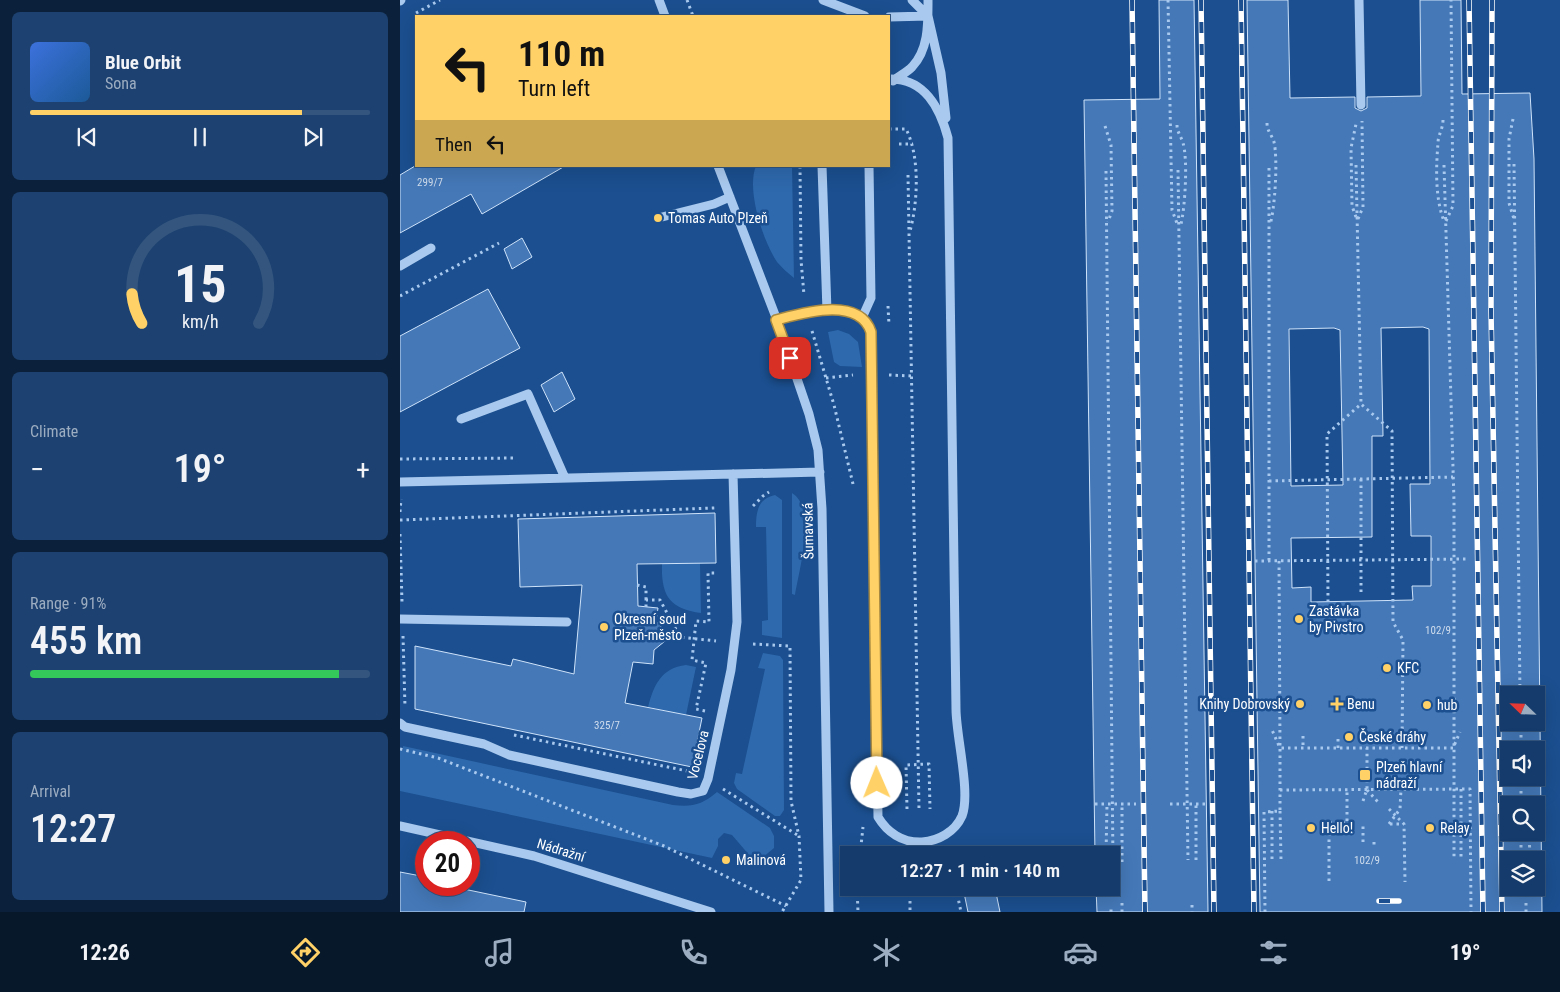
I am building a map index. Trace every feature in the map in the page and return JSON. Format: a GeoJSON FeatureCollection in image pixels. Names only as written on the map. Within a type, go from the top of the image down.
{"type":"FeatureCollection","features":[{"type":"Feature","properties":{"kind":"street"},"geometry":{"type":"LineString","coordinates":[[659,0],[665,15]]}},
{"type":"Feature","properties":{"kind":"street"},"geometry":{"type":"LineString","coordinates":[[823,0],[862,15]]}},
{"type":"Feature","properties":{"kind":"street"},"geometry":{"type":"LineString","coordinates":[[776,320],[806,312],[852,312],[868,323],[871,332],[878,817],[891,833],[910,842],[921,842],[946,835],[962,815],[964,794],[956,726],[948,138],[941,73],[928,16],[912,0]]}},
{"type":"Feature","properties":{"kind":"street"},"geometry":{"type":"LineString","coordinates":[[891,81],[913,66],[921,55],[926,43],[928,0]]}},
{"type":"Feature","properties":{"kind":"street"},"geometry":{"type":"LineString","coordinates":[[1359,0],[1362,106]]}},
{"type":"Feature","properties":{"kind":"street"},"geometry":{"type":"LineString","coordinates":[[890,17],[928,16]]}},
{"type":"Feature","properties":{"kind":"street"},"geometry":{"type":"LineString","coordinates":[[891,81],[913,84],[928,95],[941,114],[948,138]]}},
{"type":"Feature","properties":{"kind":"street","name":"Šumavská"},"geometry":{"type":"LineString","coordinates":[[718,167],[809,414],[820,472],[829,912]]}},
{"type":"Feature","properties":{"kind":"street"},"geometry":{"type":"LineString","coordinates":[[822,167],[827,311]]}},
{"type":"Feature","properties":{"kind":"street"},"geometry":{"type":"LineString","coordinates":[[862,318],[871,298],[869,167]]}},
{"type":"Feature","properties":{"kind":"street"},"geometry":{"type":"LineString","coordinates":[[658,218],[714,204],[730,197]]}},
{"type":"Feature","properties":{"kind":"street"},"geometry":{"type":"LineString","coordinates":[[400,266],[431,248]]}},
{"type":"Feature","properties":{"kind":"street"},"geometry":{"type":"LineString","coordinates":[[461,418],[528,394],[565,478]]}},
{"type":"Feature","properties":{"kind":"street"},"geometry":{"type":"LineString","coordinates":[[400,482],[820,472]]}},
{"type":"Feature","properties":{"kind":"street","name":"Vocelova"},"geometry":{"type":"LineString","coordinates":[[400,724],[405,727],[484,744],[509,755],[678,792],[691,794],[703,791],[708,780],[731,670],[737,622],[734,474]]}},
{"type":"Feature","properties":{"kind":"street"},"geometry":{"type":"LineString","coordinates":[[401,618],[567,622]]}},
{"type":"Feature","properties":{"kind":"street","name":"Nádražní"},"geometry":{"type":"LineString","coordinates":[[400,826],[534,856],[711,912]]}},
{"type":"Feature","properties":{"kind":"path"},"geometry":{"type":"LineString","coordinates":[[408,17],[440,0]]}},
{"type":"Feature","properties":{"kind":"path"},"geometry":{"type":"LineString","coordinates":[[687,0],[693,15]]}},
{"type":"Feature","properties":{"kind":"path"},"geometry":{"type":"LineString","coordinates":[[1168,0],[1172,210],[1179,229]]}},
{"type":"Feature","properties":{"kind":"path"},"geometry":{"type":"LineString","coordinates":[[1445,224],[1452,206],[1452,0]]}},
{"type":"Feature","properties":{"kind":"path"},"geometry":{"type":"LineString","coordinates":[[1357,222],[1363,207],[1362,106]]}},
{"type":"Feature","properties":{"kind":"path"},"geometry":{"type":"LineString","coordinates":[[1512,119],[1509,139],[1509,203],[1514,222]]}},
{"type":"Feature","properties":{"kind":"path"},"geometry":{"type":"LineString","coordinates":[[1443,120],[1438,141],[1438,205],[1445,224]]}},
{"type":"Feature","properties":{"kind":"path"},"geometry":{"type":"LineString","coordinates":[[1267,123],[1267,129],[1274,142],[1275,208],[1269,228]]}},
{"type":"Feature","properties":{"kind":"path"},"geometry":{"type":"LineString","coordinates":[[1177,124],[1184,144],[1184,210],[1179,229]]}},
{"type":"Feature","properties":{"kind":"path"},"geometry":{"type":"LineString","coordinates":[[1356,124],[1351,148],[1352,206],[1357,222]]}},
{"type":"Feature","properties":{"kind":"path"},"geometry":{"type":"LineString","coordinates":[[1105,126],[1111,145],[1112,211],[1107,225]]}},
{"type":"Feature","properties":{"kind":"path"},"geometry":{"type":"LineString","coordinates":[[890,129],[906,129],[913,144],[916,210],[910,234]]}},
{"type":"Feature","properties":{"kind":"path"},"geometry":{"type":"LineString","coordinates":[[899,144],[913,144]]}},
{"type":"Feature","properties":{"kind":"path"},"geometry":{"type":"LineString","coordinates":[[1514,164],[1520,686]]}},
{"type":"Feature","properties":{"kind":"path"},"geometry":{"type":"LineString","coordinates":[[1444,165],[1453,477],[1454,860]]}},
{"type":"Feature","properties":{"kind":"path"},"geometry":{"type":"LineString","coordinates":[[1356,166],[1361,404],[1392,431],[1394,622],[1403,640],[1402,748]]}},
{"type":"Feature","properties":{"kind":"path"},"geometry":{"type":"LineString","coordinates":[[800,167],[801,260],[806,312],[834,405],[855,492]]}},
{"type":"Feature","properties":{"kind":"path"},"geometry":{"type":"LineString","coordinates":[[1268,168],[1270,561]]}},
{"type":"Feature","properties":{"kind":"path"},"geometry":{"type":"LineString","coordinates":[[1178,170],[1188,860]]}},
{"type":"Feature","properties":{"kind":"path"},"geometry":{"type":"LineString","coordinates":[[1106,171],[1113,846]]}},
{"type":"Feature","properties":{"kind":"path"},"geometry":{"type":"LineString","coordinates":[[908,175],[919,809]]}},
{"type":"Feature","properties":{"kind":"path"},"geometry":{"type":"LineString","coordinates":[[400,296],[498,244]]}},
{"type":"Feature","properties":{"kind":"path"},"geometry":{"type":"LineString","coordinates":[[1328,602],[1327,434],[1361,404]]}},
{"type":"Feature","properties":{"kind":"path"},"geometry":{"type":"LineString","coordinates":[[1269,481],[1453,477]]}},
{"type":"Feature","properties":{"kind":"path"},"geometry":{"type":"LineString","coordinates":[[1361,479],[1361,592]]}},
{"type":"Feature","properties":{"kind":"path"},"geometry":{"type":"LineString","coordinates":[[752,514],[757,501],[773,491]]}},
{"type":"Feature","properties":{"kind":"path"},"geometry":{"type":"LineString","coordinates":[[400,520],[718,508],[719,516]]}},
{"type":"Feature","properties":{"kind":"path"},"geometry":{"type":"LineString","coordinates":[[400,534],[405,712]]}},
{"type":"Feature","properties":{"kind":"path"},"geometry":{"type":"LineString","coordinates":[[1255,561],[1469,559]]}},
{"type":"Feature","properties":{"kind":"path"},"geometry":{"type":"LineString","coordinates":[[1279,561],[1281,860]]}},
{"type":"Feature","properties":{"kind":"path"},"geometry":{"type":"LineString","coordinates":[[708,711],[696,709],[706,663],[692,660],[696,621],[709,622],[708,573],[720,572],[720,582]]}},
{"type":"Feature","properties":{"kind":"path"},"geometry":{"type":"LineString","coordinates":[[638,585],[646,588],[646,607]]}},
{"type":"Feature","properties":{"kind":"path"},"geometry":{"type":"LineString","coordinates":[[646,600],[660,600],[680,637],[705,640]]}},
{"type":"Feature","properties":{"kind":"path"},"geometry":{"type":"LineString","coordinates":[[766,645],[790,646],[791,801],[799,836],[801,880],[782,912]]}},
{"type":"Feature","properties":{"kind":"path"},"geometry":{"type":"LineString","coordinates":[[706,720],[709,702]]}},
{"type":"Feature","properties":{"kind":"path"},"geometry":{"type":"LineString","coordinates":[[1272,730],[1280,748]]}},
{"type":"Feature","properties":{"kind":"path"},"geometry":{"type":"LineString","coordinates":[[1453,748],[1460,732]]}},
{"type":"Feature","properties":{"kind":"path"},"geometry":{"type":"LineString","coordinates":[[512,734],[695,772]]}},
{"type":"Feature","properties":{"kind":"path"},"geometry":{"type":"LineString","coordinates":[[1303,736],[1303,748]]}},
{"type":"Feature","properties":{"kind":"path"},"geometry":{"type":"LineString","coordinates":[[1338,736],[1338,748]]}},
{"type":"Feature","properties":{"kind":"path"},"geometry":{"type":"LineString","coordinates":[[1280,748],[1453,748]]}},
{"type":"Feature","properties":{"kind":"path"},"geometry":{"type":"LineString","coordinates":[[1363,801],[1367,789],[1367,748]]}},
{"type":"Feature","properties":{"kind":"path"},"geometry":{"type":"LineString","coordinates":[[400,750],[438,758],[664,846],[786,906]]}},
{"type":"Feature","properties":{"kind":"path"},"geometry":{"type":"LineString","coordinates":[[907,809],[906,765],[930,764],[930,809]]}},
{"type":"Feature","properties":{"kind":"path"},"geometry":{"type":"LineString","coordinates":[[1329,882],[1329,823],[1347,823],[1347,789]]}},
{"type":"Feature","properties":{"kind":"path"},"geometry":{"type":"LineString","coordinates":[[1367,789],[1375,800]]}},
{"type":"Feature","properties":{"kind":"path"},"geometry":{"type":"LineString","coordinates":[[1401,789],[1400,809],[1389,824],[1404,824]]}},
{"type":"Feature","properties":{"kind":"path"},"geometry":{"type":"LineString","coordinates":[[1461,789],[1462,859]]}},
{"type":"Feature","properties":{"kind":"path"},"geometry":{"type":"LineString","coordinates":[[1280,790],[1470,789],[1471,912]]}},
{"type":"Feature","properties":{"kind":"path"},"geometry":{"type":"LineString","coordinates":[[734,796],[799,836]]}},
{"type":"Feature","properties":{"kind":"path"},"geometry":{"type":"LineString","coordinates":[[1095,804],[1136,804]]}},
{"type":"Feature","properties":{"kind":"path"},"geometry":{"type":"LineString","coordinates":[[1106,846],[1107,804]]}},
{"type":"Feature","properties":{"kind":"path"},"geometry":{"type":"LineString","coordinates":[[1122,804],[1122,862]]}},
{"type":"Feature","properties":{"kind":"path"},"geometry":{"type":"LineString","coordinates":[[1170,804],[1206,804]]}},
{"type":"Feature","properties":{"kind":"path"},"geometry":{"type":"LineString","coordinates":[[1196,804],[1196,860]]}},
{"type":"Feature","properties":{"kind":"path"},"geometry":{"type":"LineString","coordinates":[[1400,809],[1389,809],[1404,824],[1405,882]]}},
{"type":"Feature","properties":{"kind":"path"},"geometry":{"type":"LineString","coordinates":[[1272,811],[1272,860]]}},
{"type":"Feature","properties":{"kind":"path"},"geometry":{"type":"LineString","coordinates":[[1265,912],[1264,812],[1280,811]]}},
{"type":"Feature","properties":{"kind":"path"},"geometry":{"type":"LineString","coordinates":[[861,846],[863,822]]}},
{"type":"Feature","properties":{"kind":"path"},"geometry":{"type":"LineString","coordinates":[[1363,824],[1363,842]]}},
{"type":"Feature","properties":{"kind":"path"},"geometry":{"type":"LineString","coordinates":[[857,896],[858,912]]}},
{"type":"Feature","properties":{"kind":"path"},"geometry":{"type":"LineString","coordinates":[[910,896],[910,912]]}},
{"type":"Feature","properties":{"kind":"path"},"geometry":{"type":"LineString","coordinates":[[958,896],[961,912]]}},
{"type":"Feature","properties":{"kind":"path"},"geometry":{"type":"LineString","coordinates":[[1122,902],[1122,912]]}},
{"type":"Feature","properties":{"kind":"path"},"geometry":{"type":"LineString","coordinates":[[1526,903],[1526,912]]}},
{"type":"Feature","properties":{"kind":"path"},"geometry":{"type":"LineString","coordinates":[[1192,905],[1192,912]]}},
{"type":"Feature","properties":{"kind":"shaded area"},"geometry":{"type":"Polygon","coordinates":[[[756,167],[792,167],[794,278],[777,262],[766,242],[755,201],[753,176],[756,167]]]}},
{"type":"Feature","properties":{"kind":"shaded area"},"geometry":{"type":"Polygon","coordinates":[[[838,330],[849,334],[858,342],[862,367],[840,366],[834,362],[828,332],[838,330]]]}},
{"type":"Feature","properties":{"kind":"shaded area"},"geometry":{"type":"Polygon","coordinates":[[[792,493],[799,501],[804,512],[805,525],[795,595],[792,594],[792,493]]]}},
{"type":"Feature","properties":{"kind":"shaded area"},"geometry":{"type":"Polygon","coordinates":[[[775,495],[782,500],[782,638],[762,635],[762,621],[768,620],[766,527],[756,527],[759,506],[765,499],[775,495]]]}},
{"type":"Feature","properties":{"kind":"shaded area"},"geometry":{"type":"Polygon","coordinates":[[[700,563],[701,613],[681,608],[674,604],[665,592],[662,575],[662,564],[700,563]]]}},
{"type":"Feature","properties":{"kind":"shaded area"},"geometry":{"type":"Polygon","coordinates":[[[763,653],[780,656],[783,660],[784,810],[780,816],[775,816],[737,789],[734,783],[736,773],[742,774],[765,669],[758,668],[763,653]]]}},
{"type":"Feature","properties":{"kind":"shaded area"},"geometry":{"type":"Polygon","coordinates":[[[686,665],[696,667],[686,715],[648,707],[660,679],[670,670],[686,665]]]}},
{"type":"Feature","properties":{"kind":"shaded area"},"geometry":{"type":"Polygon","coordinates":[[[403,746],[673,805],[686,806],[696,804],[717,792],[770,828],[774,836],[774,848],[756,863],[732,835],[724,833],[718,839],[718,846],[712,858],[400,791],[400,749],[403,751],[403,746]]]}},
{"type":"Feature","properties":{"kind":"building"},"geometry":{"type":"Polygon","coordinates":[[[1159,0],[1194,0],[1208,912],[1097,912],[1096,896],[1120,896],[1120,846],[1095,846],[1084,100],[1160,99],[1159,0]]]}},
{"type":"Feature","properties":{"kind":"building"},"geometry":{"type":"Polygon","coordinates":[[[1247,0],[1288,0],[1290,98],[1355,97],[1355,108],[1361,111],[1367,108],[1367,97],[1421,96],[1420,0],[1461,0],[1462,94],[1530,93],[1534,159],[1540,686],[1500,686],[1500,731],[1540,731],[1540,741],[1500,741],[1500,786],[1541,786],[1541,796],[1500,796],[1500,841],[1541,841],[1541,851],[1500,851],[1500,896],[1542,896],[1542,912],[1260,912],[1247,0]],[[1423,327],[1381,328],[1383,436],[1372,436],[1372,537],[1291,538],[1292,588],[1311,587],[1311,602],[1413,600],[1412,586],[1431,586],[1431,536],[1411,536],[1410,484],[1430,484],[1429,329],[1423,327]],[[1334,328],[1289,329],[1291,486],[1343,485],[1340,330],[1334,328]]]}},
{"type":"Feature","properties":{"kind":"building"},"geometry":{"type":"Polygon","coordinates":[[[415,166],[563,167],[482,214],[471,194],[400,233],[400,175],[415,166]]]}},
{"type":"Feature","properties":{"kind":"building"},"geometry":{"type":"Polygon","coordinates":[[[522,238],[532,257],[512,269],[504,249],[522,238]]]}},
{"type":"Feature","properties":{"kind":"building"},"geometry":{"type":"Polygon","coordinates":[[[488,289],[520,348],[400,412],[400,336],[488,289]]]}},
{"type":"Feature","properties":{"kind":"building"},"geometry":{"type":"Polygon","coordinates":[[[562,372],[575,399],[554,412],[541,385],[562,372]]]}},
{"type":"Feature","properties":{"kind":"building"},"geometry":{"type":"Polygon","coordinates":[[[715,513],[716,563],[637,564],[638,606],[658,608],[656,621],[670,637],[654,650],[653,664],[633,662],[625,703],[702,718],[692,767],[415,709],[415,646],[511,666],[513,659],[574,674],[582,585],[520,587],[518,519],[715,513]]]}},
{"type":"Feature","properties":{"kind":"building"},"geometry":{"type":"Polygon","coordinates":[[[400,872],[415,875],[415,896],[480,896],[480,892],[526,902],[524,912],[400,912],[400,872]]]}},
{"type":"Feature","properties":{"kind":"building"},"geometry":{"type":"Polygon","coordinates":[[[965,896],[997,896],[1000,912],[968,912],[965,896]]]}},
{"type":"Feature","properties":{"kind":"railway"},"geometry":{"type":"LineString","coordinates":[[1132,0],[1145,912]]}},
{"type":"Feature","properties":{"kind":"railway"},"geometry":{"type":"LineString","coordinates":[[1201,0],[1214,912]]}},
{"type":"Feature","properties":{"kind":"railway"},"geometry":{"type":"LineString","coordinates":[[1241,0],[1254,912]]}},
{"type":"Feature","properties":{"kind":"railway"},"geometry":{"type":"LineString","coordinates":[[1469,0],[1483,912]]}},
{"type":"Feature","properties":{"kind":"railway"},"geometry":{"type":"LineString","coordinates":[[1492,0],[1491,311],[1502,912]]}},
{"type":"Feature","properties":{"kind":"railway"},"geometry":{"type":"LineString","coordinates":[[1379,901],[1399,901]]}},
{"type":"Feature","properties":{"kind":"place","name":"Tomas Auto Plzeň"},"geometry":{"type":"Point","coordinates":[658,218]}},
{"type":"Feature","properties":{"kind":"place","name":"Zastávka by Pivstro"},"geometry":{"type":"Point","coordinates":[1299,619]}},
{"type":"Feature","properties":{"kind":"place","name":"Okresní soud Plzeň-město"},"geometry":{"type":"Point","coordinates":[604,627]}},
{"type":"Feature","properties":{"kind":"place","name":"KFC"},"geometry":{"type":"Point","coordinates":[1387,668]}},
{"type":"Feature","properties":{"kind":"place","name":"Knihy Dobrovský"},"geometry":{"type":"Point","coordinates":[1300,704]}},
{"type":"Feature","properties":{"kind":"place","name":"Benu"},"geometry":{"type":"Point","coordinates":[1337,704]}},
{"type":"Feature","properties":{"kind":"place","name":"hub"},"geometry":{"type":"Point","coordinates":[1427,705]}},
{"type":"Feature","properties":{"kind":"place","name":"České dráhy"},"geometry":{"type":"Point","coordinates":[1349,737]}},
{"type":"Feature","properties":{"kind":"place","name":"Plzeň hlavní nádraží"},"geometry":{"type":"Point","coordinates":[1365,775]}},
{"type":"Feature","properties":{"kind":"place","name":"Hello!"},"geometry":{"type":"Point","coordinates":[1311,828]}},
{"type":"Feature","properties":{"kind":"place","name":"Relay"},"geometry":{"type":"Point","coordinates":[1430,828]}},
{"type":"Feature","properties":{"kind":"place","name":"Malinová"},"geometry":{"type":"Point","coordinates":[726,860]}},
{"type":"Feature","properties":{"kind":"route"},"geometry":{"type":"LineString","coordinates":[[790,358],[776,320],[806,312],[837,311],[852,312],[868,323],[871,332],[877,783]]}}]}
